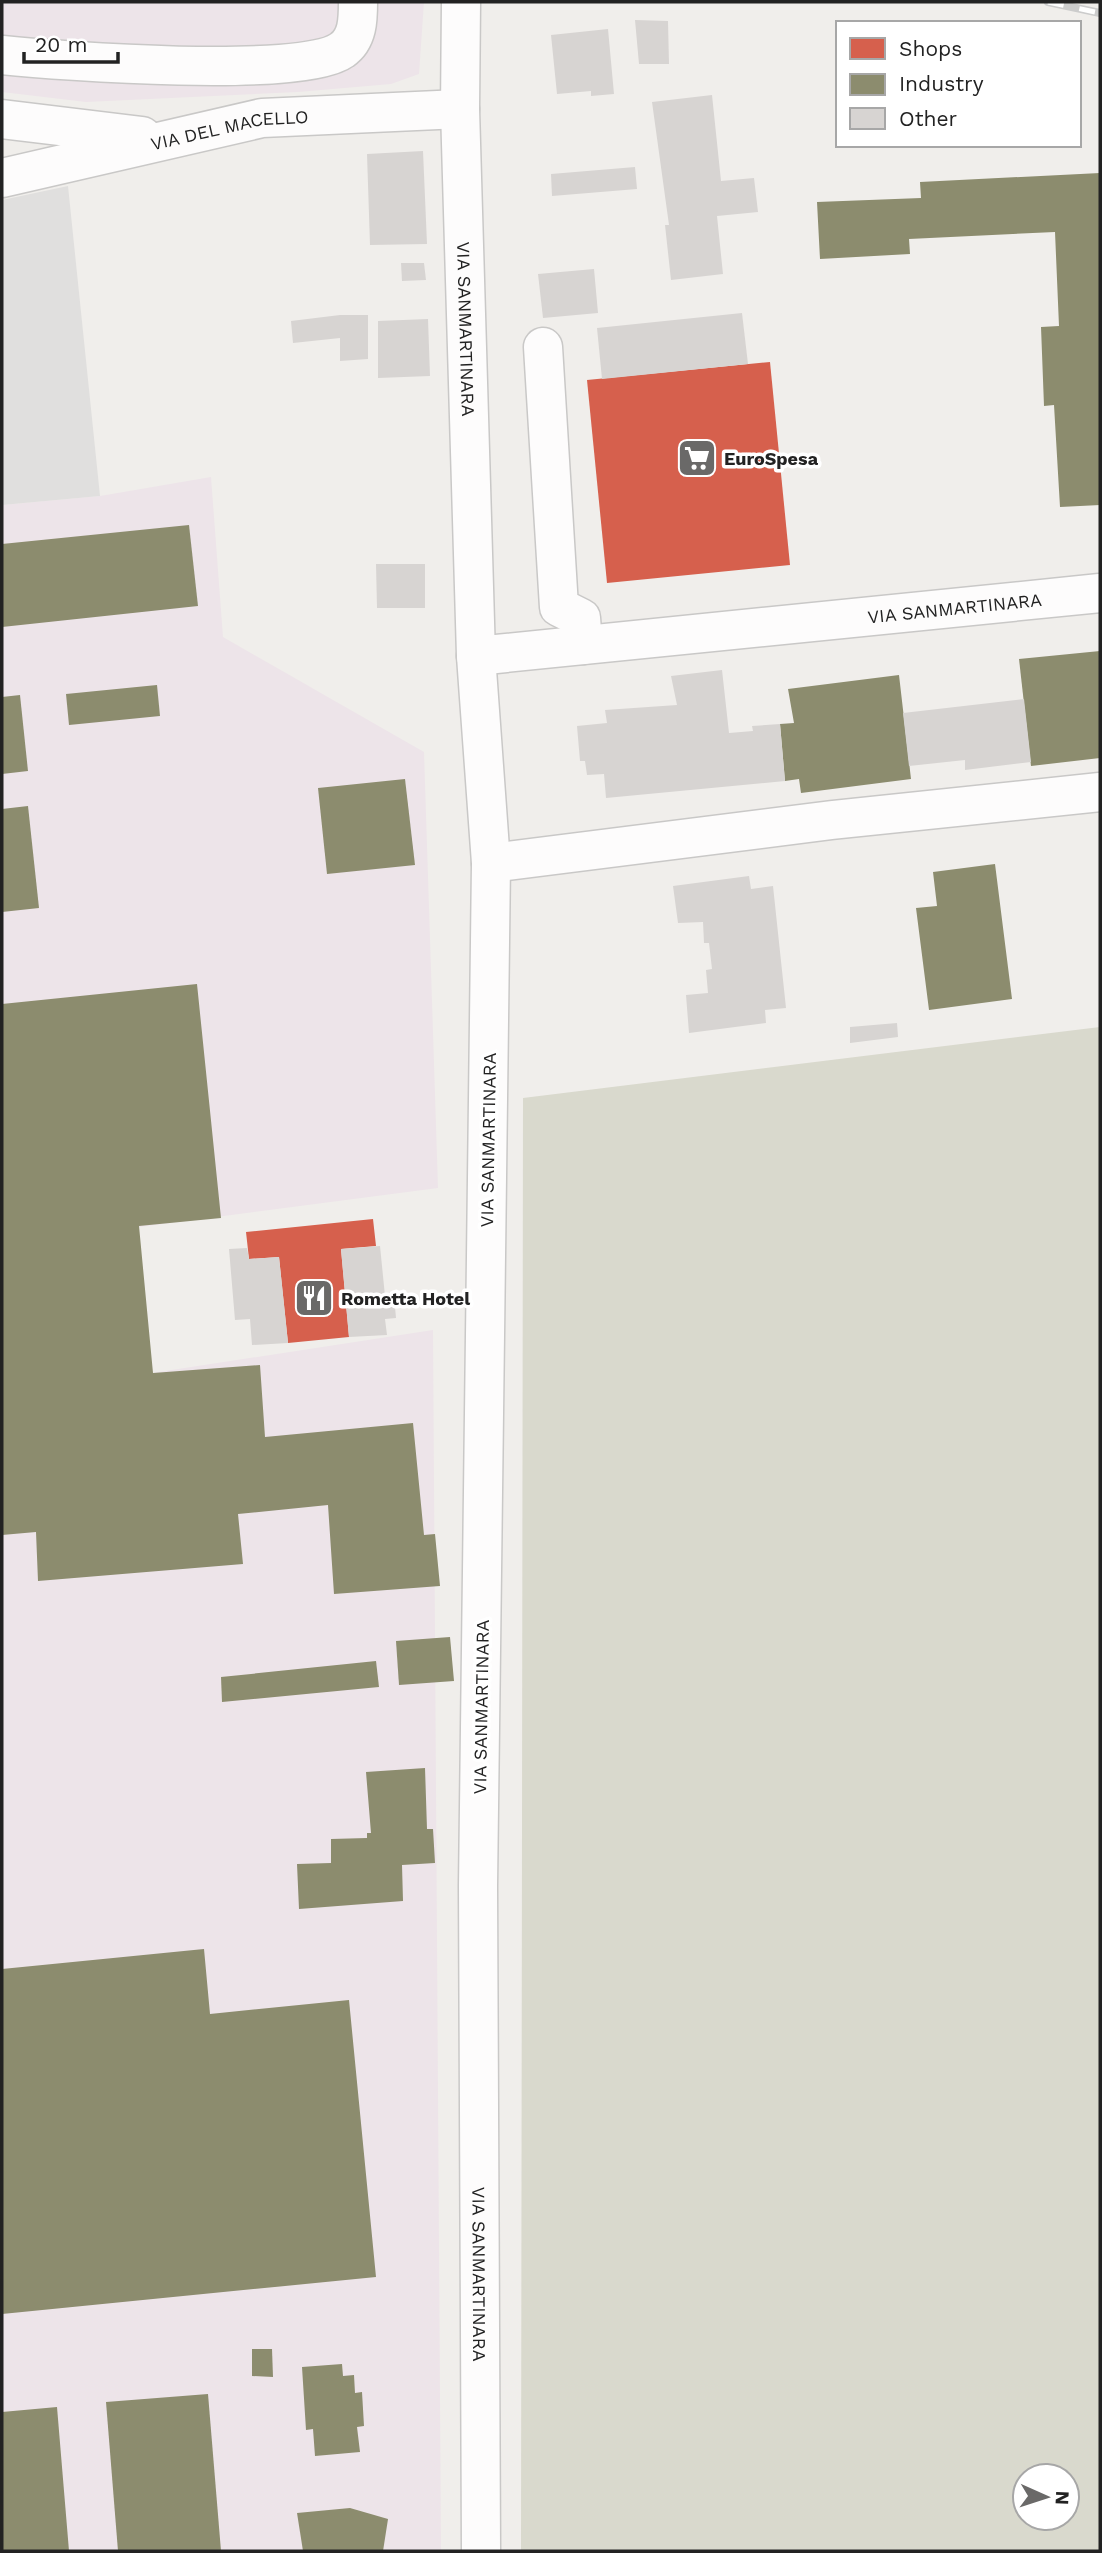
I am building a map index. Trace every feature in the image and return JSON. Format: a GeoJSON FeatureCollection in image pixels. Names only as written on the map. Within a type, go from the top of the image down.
{"type":"FeatureCollection","features":[{"type":"Feature","properties":{"kind":"street"},"geometry":{"type":"LineString","coordinates":[[2,55],[108,64],[305,63],[343,50],[355,36],[358,2]]}},
{"type":"Feature","properties":{"kind":"street","name":"VIA SANMARTINARA"},"geometry":{"type":"LineString","coordinates":[[461,2],[460,109],[476,656],[491,863],[478,1886],[481,2551]]}},
{"type":"Feature","properties":{"kind":"street","name":"VIA DEL MACELLO"},"geometry":{"type":"LineString","coordinates":[[2,178],[262,118],[460,109]]}},
{"type":"Feature","properties":{"kind":"street"},"geometry":{"type":"LineString","coordinates":[[2,119],[170,139]]}},
{"type":"Feature","properties":{"kind":"street"},"geometry":{"type":"LineString","coordinates":[[543,347],[559,607],[581,618],[583,645]]}},
{"type":"Feature","properties":{"kind":"street","name":"VIA SANMARTINARA"},"geometry":{"type":"LineString","coordinates":[[476,656],[1100,593]]}},
{"type":"Feature","properties":{"kind":"street"},"geometry":{"type":"LineString","coordinates":[[491,863],[832,820],[1100,792]]}},
{"type":"Feature","properties":{"kind":"shaded area"},"geometry":{"type":"Polygon","coordinates":[[[2,2],[424,2],[419,74],[391,84],[298,92],[86,102],[2,92],[2,2]]]}},
{"type":"Feature","properties":{"kind":"shaded area"},"geometry":{"type":"Polygon","coordinates":[[[68,186],[100,496],[2,505],[2,200],[68,186]]]}},
{"type":"Feature","properties":{"kind":"shaded area"},"geometry":{"type":"Polygon","coordinates":[[[211,477],[223,637],[424,752],[438,1188],[125,1229],[139,1375],[433,1330],[441,2551],[2,2551],[2,505],[100,496],[211,477]]]}},
{"type":"Feature","properties":{"kind":"shaded area"},"geometry":{"type":"Polygon","coordinates":[[[1100,1027],[1100,2551],[521,2551],[523,1098],[1100,1027]]]}},
{"type":"Feature","properties":{"kind":"building: Shops"},"geometry":{"type":"Polygon","coordinates":[[[770,362],[790,565],[607,583],[587,380],[770,362]]]}},
{"type":"Feature","properties":{"kind":"building: Shops","name":"Rometta Hotel"},"geometry":{"type":"Polygon","coordinates":[[[373,1219],[376,1246],[341,1249],[349,1337],[288,1343],[279,1257],[249,1259],[246,1232],[373,1219]]]}},
{"type":"Feature","properties":{"kind":"building: Industry"},"geometry":{"type":"Polygon","coordinates":[[[1100,173],[1100,505],[1060,507],[1054,405],[1044,406],[1041,327],[1059,326],[1055,232],[909,239],[910,254],[820,259],[817,202],[921,198],[920,182],[1100,173]]]}},
{"type":"Feature","properties":{"kind":"building: Industry"},"geometry":{"type":"Polygon","coordinates":[[[189,525],[198,606],[2,627],[2,544],[189,525]]]}},
{"type":"Feature","properties":{"kind":"building: Industry"},"geometry":{"type":"Polygon","coordinates":[[[1100,651],[1100,758],[1031,766],[1019,659],[1100,651]]]}},
{"type":"Feature","properties":{"kind":"building: Industry"},"geometry":{"type":"Polygon","coordinates":[[[899,675],[911,779],[801,793],[799,779],[785,781],[780,724],[794,723],[788,689],[899,675]]]}},
{"type":"Feature","properties":{"kind":"building: Industry"},"geometry":{"type":"Polygon","coordinates":[[[157,685],[160,716],[69,725],[66,694],[157,685]]]}},
{"type":"Feature","properties":{"kind":"building: Industry"},"geometry":{"type":"Polygon","coordinates":[[[20,695],[28,771],[2,774],[2,697],[20,695]]]}},
{"type":"Feature","properties":{"kind":"building: Industry"},"geometry":{"type":"Polygon","coordinates":[[[405,779],[415,865],[327,874],[318,788],[405,779]]]}},
{"type":"Feature","properties":{"kind":"building: Industry"},"geometry":{"type":"Polygon","coordinates":[[[28,806],[39,908],[2,912],[2,809],[28,806]]]}},
{"type":"Feature","properties":{"kind":"building: Industry"},"geometry":{"type":"Polygon","coordinates":[[[995,864],[1012,999],[929,1010],[916,908],[937,906],[933,872],[995,864]]]}},
{"type":"Feature","properties":{"kind":"building: Industry"},"geometry":{"type":"Polygon","coordinates":[[[197,984],[221,1218],[139,1226],[153,1373],[260,1365],[265,1437],[413,1423],[424,1535],[435,1534],[440,1586],[334,1594],[328,1505],[238,1514],[243,1564],[38,1581],[36,1532],[2,1535],[2,1004],[197,984]]]}},
{"type":"Feature","properties":{"kind":"building: Industry"},"geometry":{"type":"Polygon","coordinates":[[[450,1637],[454,1681],[399,1685],[396,1641],[450,1637]]]}},
{"type":"Feature","properties":{"kind":"building: Industry"},"geometry":{"type":"Polygon","coordinates":[[[376,1661],[379,1687],[222,1702],[221,1677],[376,1661]]]}},
{"type":"Feature","properties":{"kind":"building: Industry"},"geometry":{"type":"Polygon","coordinates":[[[425,1768],[427,1829],[433,1829],[435,1863],[402,1865],[403,1901],[299,1909],[297,1864],[331,1863],[331,1839],[367,1838],[367,1833],[371,1833],[366,1772],[425,1768]]]}},
{"type":"Feature","properties":{"kind":"building: Industry"},"geometry":{"type":"Polygon","coordinates":[[[204,1949],[210,2014],[349,2000],[376,2277],[2,2314],[2,1969],[204,1949]]]}},
{"type":"Feature","properties":{"kind":"building: Industry"},"geometry":{"type":"Polygon","coordinates":[[[252,2349],[272,2349],[273,2377],[252,2376],[252,2349]]]}},
{"type":"Feature","properties":{"kind":"building: Industry"},"geometry":{"type":"Polygon","coordinates":[[[342,2364],[343,2376],[354,2375],[355,2393],[362,2392],[364,2426],[357,2427],[360,2452],[315,2456],[313,2429],[306,2430],[302,2367],[342,2364]]]}},
{"type":"Feature","properties":{"kind":"building: Industry"},"geometry":{"type":"Polygon","coordinates":[[[208,2394],[221,2551],[118,2551],[106,2402],[208,2394]]]}},
{"type":"Feature","properties":{"kind":"building: Industry"},"geometry":{"type":"Polygon","coordinates":[[[57,2407],[69,2551],[2,2551],[2,2412],[57,2407]]]}},
{"type":"Feature","properties":{"kind":"building: Industry"},"geometry":{"type":"Polygon","coordinates":[[[350,2508],[388,2519],[383,2551],[303,2551],[297,2513],[350,2508]]]}},
{"type":"Feature","properties":{"kind":"building: Other"},"geometry":{"type":"Polygon","coordinates":[[[635,20],[668,21],[669,64],[639,64],[635,20]]]}},
{"type":"Feature","properties":{"kind":"building: Other"},"geometry":{"type":"Polygon","coordinates":[[[608,29],[614,94],[591,96],[591,91],[557,94],[551,35],[608,29]]]}},
{"type":"Feature","properties":{"kind":"building: Other"},"geometry":{"type":"Polygon","coordinates":[[[712,95],[721,181],[754,178],[758,212],[717,216],[723,274],[671,280],[665,225],[669,225],[652,102],[712,95]]]}},
{"type":"Feature","properties":{"kind":"building: Other"},"geometry":{"type":"Polygon","coordinates":[[[423,151],[427,244],[370,245],[367,154],[423,151]]]}},
{"type":"Feature","properties":{"kind":"building: Other"},"geometry":{"type":"Polygon","coordinates":[[[635,167],[637,189],[552,196],[551,174],[635,167]]]}},
{"type":"Feature","properties":{"kind":"building: Other"},"geometry":{"type":"Polygon","coordinates":[[[401,263],[424,263],[426,280],[402,281],[401,263]]]}},
{"type":"Feature","properties":{"kind":"building: Other"},"geometry":{"type":"Polygon","coordinates":[[[594,269],[598,313],[543,318],[538,274],[594,269]]]}},
{"type":"Feature","properties":{"kind":"building: Other"},"geometry":{"type":"Polygon","coordinates":[[[742,313],[748,364],[602,379],[597,328],[742,313]]]}},
{"type":"Feature","properties":{"kind":"building: Other"},"geometry":{"type":"Polygon","coordinates":[[[340,315],[368,315],[368,359],[340,361],[340,338],[293,343],[291,321],[340,315]]]}},
{"type":"Feature","properties":{"kind":"building: Other"},"geometry":{"type":"Polygon","coordinates":[[[428,319],[430,376],[378,378],[378,321],[428,319]]]}},
{"type":"Feature","properties":{"kind":"building: Other"},"geometry":{"type":"Polygon","coordinates":[[[376,564],[425,564],[425,608],[377,608],[376,564]]]}},
{"type":"Feature","properties":{"kind":"building: Other"},"geometry":{"type":"Polygon","coordinates":[[[722,670],[729,733],[753,731],[752,726],[780,724],[785,781],[606,798],[604,774],[587,775],[585,761],[580,761],[577,726],[607,723],[605,710],[677,705],[671,676],[722,670]]]}},
{"type":"Feature","properties":{"kind":"building: Other"},"geometry":{"type":"Polygon","coordinates":[[[1024,699],[1031,762],[965,770],[965,760],[909,766],[903,713],[1024,699]]]}},
{"type":"Feature","properties":{"kind":"building: Other"},"geometry":{"type":"Polygon","coordinates":[[[749,876],[751,889],[773,886],[786,1008],[765,1010],[766,1023],[689,1033],[686,995],[708,993],[706,970],[712,969],[709,943],[704,943],[703,922],[678,923],[673,886],[749,876]]]}},
{"type":"Feature","properties":{"kind":"building: Other"},"geometry":{"type":"Polygon","coordinates":[[[897,1023],[898,1037],[850,1043],[850,1027],[897,1023]]]}},
{"type":"Feature","properties":{"kind":"building: Other"},"geometry":{"type":"Polygon","coordinates":[[[380,1246],[385,1296],[394,1296],[396,1318],[385,1319],[387,1335],[349,1337],[341,1249],[380,1246]]]}},
{"type":"Feature","properties":{"kind":"building: Other"},"geometry":{"type":"Polygon","coordinates":[[[247,1248],[249,1259],[279,1257],[288,1343],[252,1345],[250,1319],[235,1320],[229,1249],[247,1248]]]}},
{"type":"Feature","properties":{"kind":"railway"},"geometry":{"type":"LineString","coordinates":[[1048,2],[1100,13]]}},
{"type":"Feature","properties":{"kind":"place","name":"EuroSpesa"},"geometry":{"type":"Point","coordinates":[697,458]}},
{"type":"Feature","properties":{"kind":"place","name":"Rometta Hotel"},"geometry":{"type":"Point","coordinates":[314,1298]}}]}
